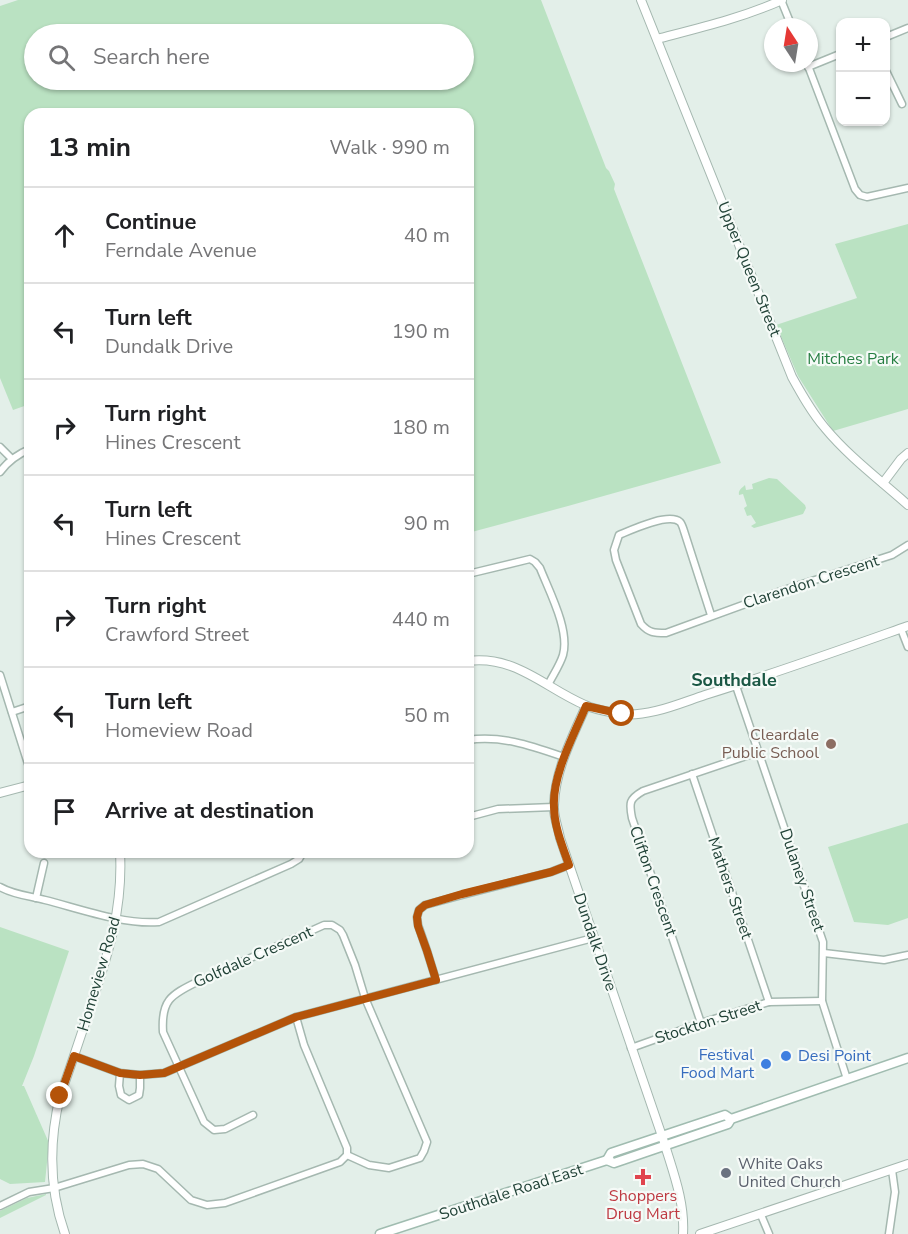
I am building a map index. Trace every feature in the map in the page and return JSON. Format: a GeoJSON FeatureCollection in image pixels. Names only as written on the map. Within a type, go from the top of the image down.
{"type":"FeatureCollection","features":[{"type":"Feature","properties":{"kind":"main road","name":"Southdale Road East"},"geometry":{"type":"LineString","coordinates":[[380,1234],[608,1160],[614,1163],[664,1141],[728,1124],[731,1119],[908,1058]]}},
{"type":"Feature","properties":{"kind":"street","name":"Upper Queen Street"},"geometry":{"type":"LineString","coordinates":[[641,0],[792,377],[824,428],[861,465],[908,505]]}},
{"type":"Feature","properties":{"kind":"street"},"geometry":{"type":"LineString","coordinates":[[657,39],[729,20],[782,0],[789,18]]}},
{"type":"Feature","properties":{"kind":"street"},"geometry":{"type":"LineString","coordinates":[[890,35],[908,28]]}},
{"type":"Feature","properties":{"kind":"street"},"geometry":{"type":"LineString","coordinates":[[818,61],[836,55]]}},
{"type":"Feature","properties":{"kind":"street"},"geometry":{"type":"LineString","coordinates":[[810,72],[855,189],[860,195],[867,197],[908,188]]}},
{"type":"Feature","properties":{"kind":"street"},"geometry":{"type":"LineString","coordinates":[[886,72],[902,105]]}},
{"type":"Feature","properties":{"kind":"street"},"geometry":{"type":"LineString","coordinates":[[0,447],[12,459]]}},
{"type":"Feature","properties":{"kind":"street"},"geometry":{"type":"LineString","coordinates":[[0,472],[5,465],[24,451]]}},
{"type":"Feature","properties":{"kind":"street"},"geometry":{"type":"LineString","coordinates":[[884,483],[908,453]]}},
{"type":"Feature","properties":{"kind":"street","name":"Clarendon Crescent"},"geometry":{"type":"LineString","coordinates":[[711,615],[680,522],[672,519],[662,520],[620,535],[614,550],[616,560],[641,624],[647,631],[656,633],[666,633],[711,615],[892,555],[908,545]]}},
{"type":"Feature","properties":{"kind":"street"},"geometry":{"type":"LineString","coordinates":[[474,573],[530,559],[540,567],[564,632],[565,644],[563,656],[548,685]]}},
{"type":"Feature","properties":{"kind":"street"},"geometry":{"type":"LineString","coordinates":[[474,660],[506,663],[586,706],[622,714],[649,712],[736,686],[904,628],[908,647]]}},
{"type":"Feature","properties":{"kind":"street"},"geometry":{"type":"LineString","coordinates":[[1,679],[24,751]]}},
{"type":"Feature","properties":{"kind":"street","name":"Dulaney Street"},"geometry":{"type":"LineString","coordinates":[[736,686],[823,942],[822,1001],[847,1079]]}},
{"type":"Feature","properties":{"kind":"street","name":"Dundalk Drive"},"geometry":{"type":"LineString","coordinates":[[586,706],[564,757],[556,785],[554,807],[560,838],[679,1188],[684,1219],[683,1234]]}},
{"type":"Feature","properties":{"kind":"street"},"geometry":{"type":"LineString","coordinates":[[12,712],[24,708]]}},
{"type":"Feature","properties":{"kind":"street"},"geometry":{"type":"LineString","coordinates":[[474,739],[516,742],[564,757]]}},
{"type":"Feature","properties":{"kind":"street","name":"Clifton Crescent"},"geometry":{"type":"LineString","coordinates":[[702,1023],[632,818],[630,806],[633,797],[643,791],[758,752]]}},
{"type":"Feature","properties":{"kind":"street","name":"Mathers Street"},"geometry":{"type":"LineString","coordinates":[[692,774],[769,1002]]}},
{"type":"Feature","properties":{"kind":"street"},"geometry":{"type":"LineString","coordinates":[[0,793],[24,787]]}},
{"type":"Feature","properties":{"kind":"street"},"geometry":{"type":"LineString","coordinates":[[474,815],[498,809],[554,807]]}},
{"type":"Feature","properties":{"kind":"street","name":"Homeview Road"},"geometry":{"type":"LineString","coordinates":[[65,1234],[56,1205],[52,1175],[56,1117],[60,1096],[108,955],[116,918],[121,878],[120,858]]}},
{"type":"Feature","properties":{"kind":"street"},"geometry":{"type":"LineString","coordinates":[[0,887],[10,892],[144,924],[159,922],[291,864],[300,858]]}},
{"type":"Feature","properties":{"kind":"street"},"geometry":{"type":"LineString","coordinates":[[36,898],[44,863]]}},
{"type":"Feature","properties":{"kind":"street"},"geometry":{"type":"LineString","coordinates":[[436,980],[418,926],[419,910],[425,905],[551,872],[569,865]]}},
{"type":"Feature","properties":{"kind":"street","name":"Golfdale Crescent"},"geometry":{"type":"LineString","coordinates":[[179,1066],[163,1032],[162,1017],[167,1002],[178,991],[324,925],[332,925],[343,935],[365,998],[427,1142],[420,1158],[389,1168],[369,1165],[347,1155]]}},
{"type":"Feature","properties":{"kind":"street"},"geometry":{"type":"LineString","coordinates":[[74,1056],[120,1073],[140,1075],[164,1073],[296,1017],[593,938]]}},
{"type":"Feature","properties":{"kind":"street"},"geometry":{"type":"LineString","coordinates":[[824,953],[884,960],[908,955]]}},
{"type":"Feature","properties":{"kind":"street","name":"Stockton Street"},"geometry":{"type":"LineString","coordinates":[[631,1048],[769,1002],[822,1001]]}},
{"type":"Feature","properties":{"kind":"street"},"geometry":{"type":"LineString","coordinates":[[0,1206],[29,1192],[54,1188],[129,1165],[143,1164],[158,1170],[191,1200],[207,1205],[225,1203],[340,1162],[347,1155],[344,1138],[304,1046],[296,1017]]}},
{"type":"Feature","properties":{"kind":"street"},"geometry":{"type":"LineString","coordinates":[[179,1066],[204,1122],[214,1130],[225,1129],[253,1115]]}},
{"type":"Feature","properties":{"kind":"street"},"geometry":{"type":"LineString","coordinates":[[120,1073],[121,1095],[129,1100],[139,1095],[140,1075]]}},
{"type":"Feature","properties":{"kind":"street"},"geometry":{"type":"LineString","coordinates":[[700,1234],[908,1164]]}},
{"type":"Feature","properties":{"kind":"street"},"geometry":{"type":"LineString","coordinates":[[889,1234],[895,1192],[892,1170]]}},
{"type":"Feature","properties":{"kind":"street"},"geometry":{"type":"LineString","coordinates":[[760,1215],[769,1234]]}},
{"type":"Feature","properties":{"kind":"green space"},"geometry":{"type":"Polygon","coordinates":[[[18,0],[541,0],[606,168],[615,184],[614,189],[721,463],[474,531],[474,108],[24,108],[24,406],[13,410],[0,378],[0,6],[18,0]]]}},
{"type":"Feature","properties":{"kind":"green space","name":"Mitches Park"},"geometry":{"type":"Polygon","coordinates":[[[908,224],[908,409],[833,431],[798,376],[776,325],[857,298],[835,244],[908,224]]]}},
{"type":"Feature","properties":{"kind":"green space"},"geometry":{"type":"Polygon","coordinates":[[[769,478],[777,479],[806,508],[803,514],[754,528],[751,526],[756,523],[751,515],[747,516],[743,494],[739,495],[739,492],[745,485],[746,490],[753,489],[752,484],[769,478]]]}},
{"type":"Feature","properties":{"kind":"green space"},"geometry":{"type":"Polygon","coordinates":[[[908,823],[908,918],[888,925],[854,922],[828,847],[908,823]]]}},
{"type":"Feature","properties":{"kind":"green space"},"geometry":{"type":"Polygon","coordinates":[[[0,927],[69,951],[22,1086],[24,1086],[49,1143],[45,1182],[10,1184],[0,1179],[0,927]]]}},
{"type":"Feature","properties":{"kind":"green space"},"geometry":{"type":"Polygon","coordinates":[[[46,1194],[0,1218],[0,1211],[27,1198],[46,1194]]]}},
{"type":"Feature","properties":{"kind":"place","name":"Cleardale Public School"},"geometry":{"type":"Point","coordinates":[831,744]}},
{"type":"Feature","properties":{"kind":"place","name":"Desi Point"},"geometry":{"type":"Point","coordinates":[786,1056]}},
{"type":"Feature","properties":{"kind":"place","name":"Festival Food Mart"},"geometry":{"type":"Point","coordinates":[766,1064]}},
{"type":"Feature","properties":{"kind":"place","name":"White Oaks United Church"},"geometry":{"type":"Point","coordinates":[726,1173]}},
{"type":"Feature","properties":{"kind":"place","name":"Shoppers Drug Mart"},"geometry":{"type":"Point","coordinates":[643,1177]}},
{"type":"Feature","properties":{"kind":"district","name":"Southdale"},"geometry":{"type":"Point","coordinates":[734,680]}},
{"type":"Feature","properties":{"kind":"route"},"geometry":{"type":"LineString","coordinates":[[60,1096],[74,1056],[120,1073],[140,1075],[164,1073],[296,1017],[436,980],[418,926],[419,910],[425,905],[551,872],[569,865],[560,838],[554,807],[556,785],[564,757],[586,706],[622,714]]}}]}
